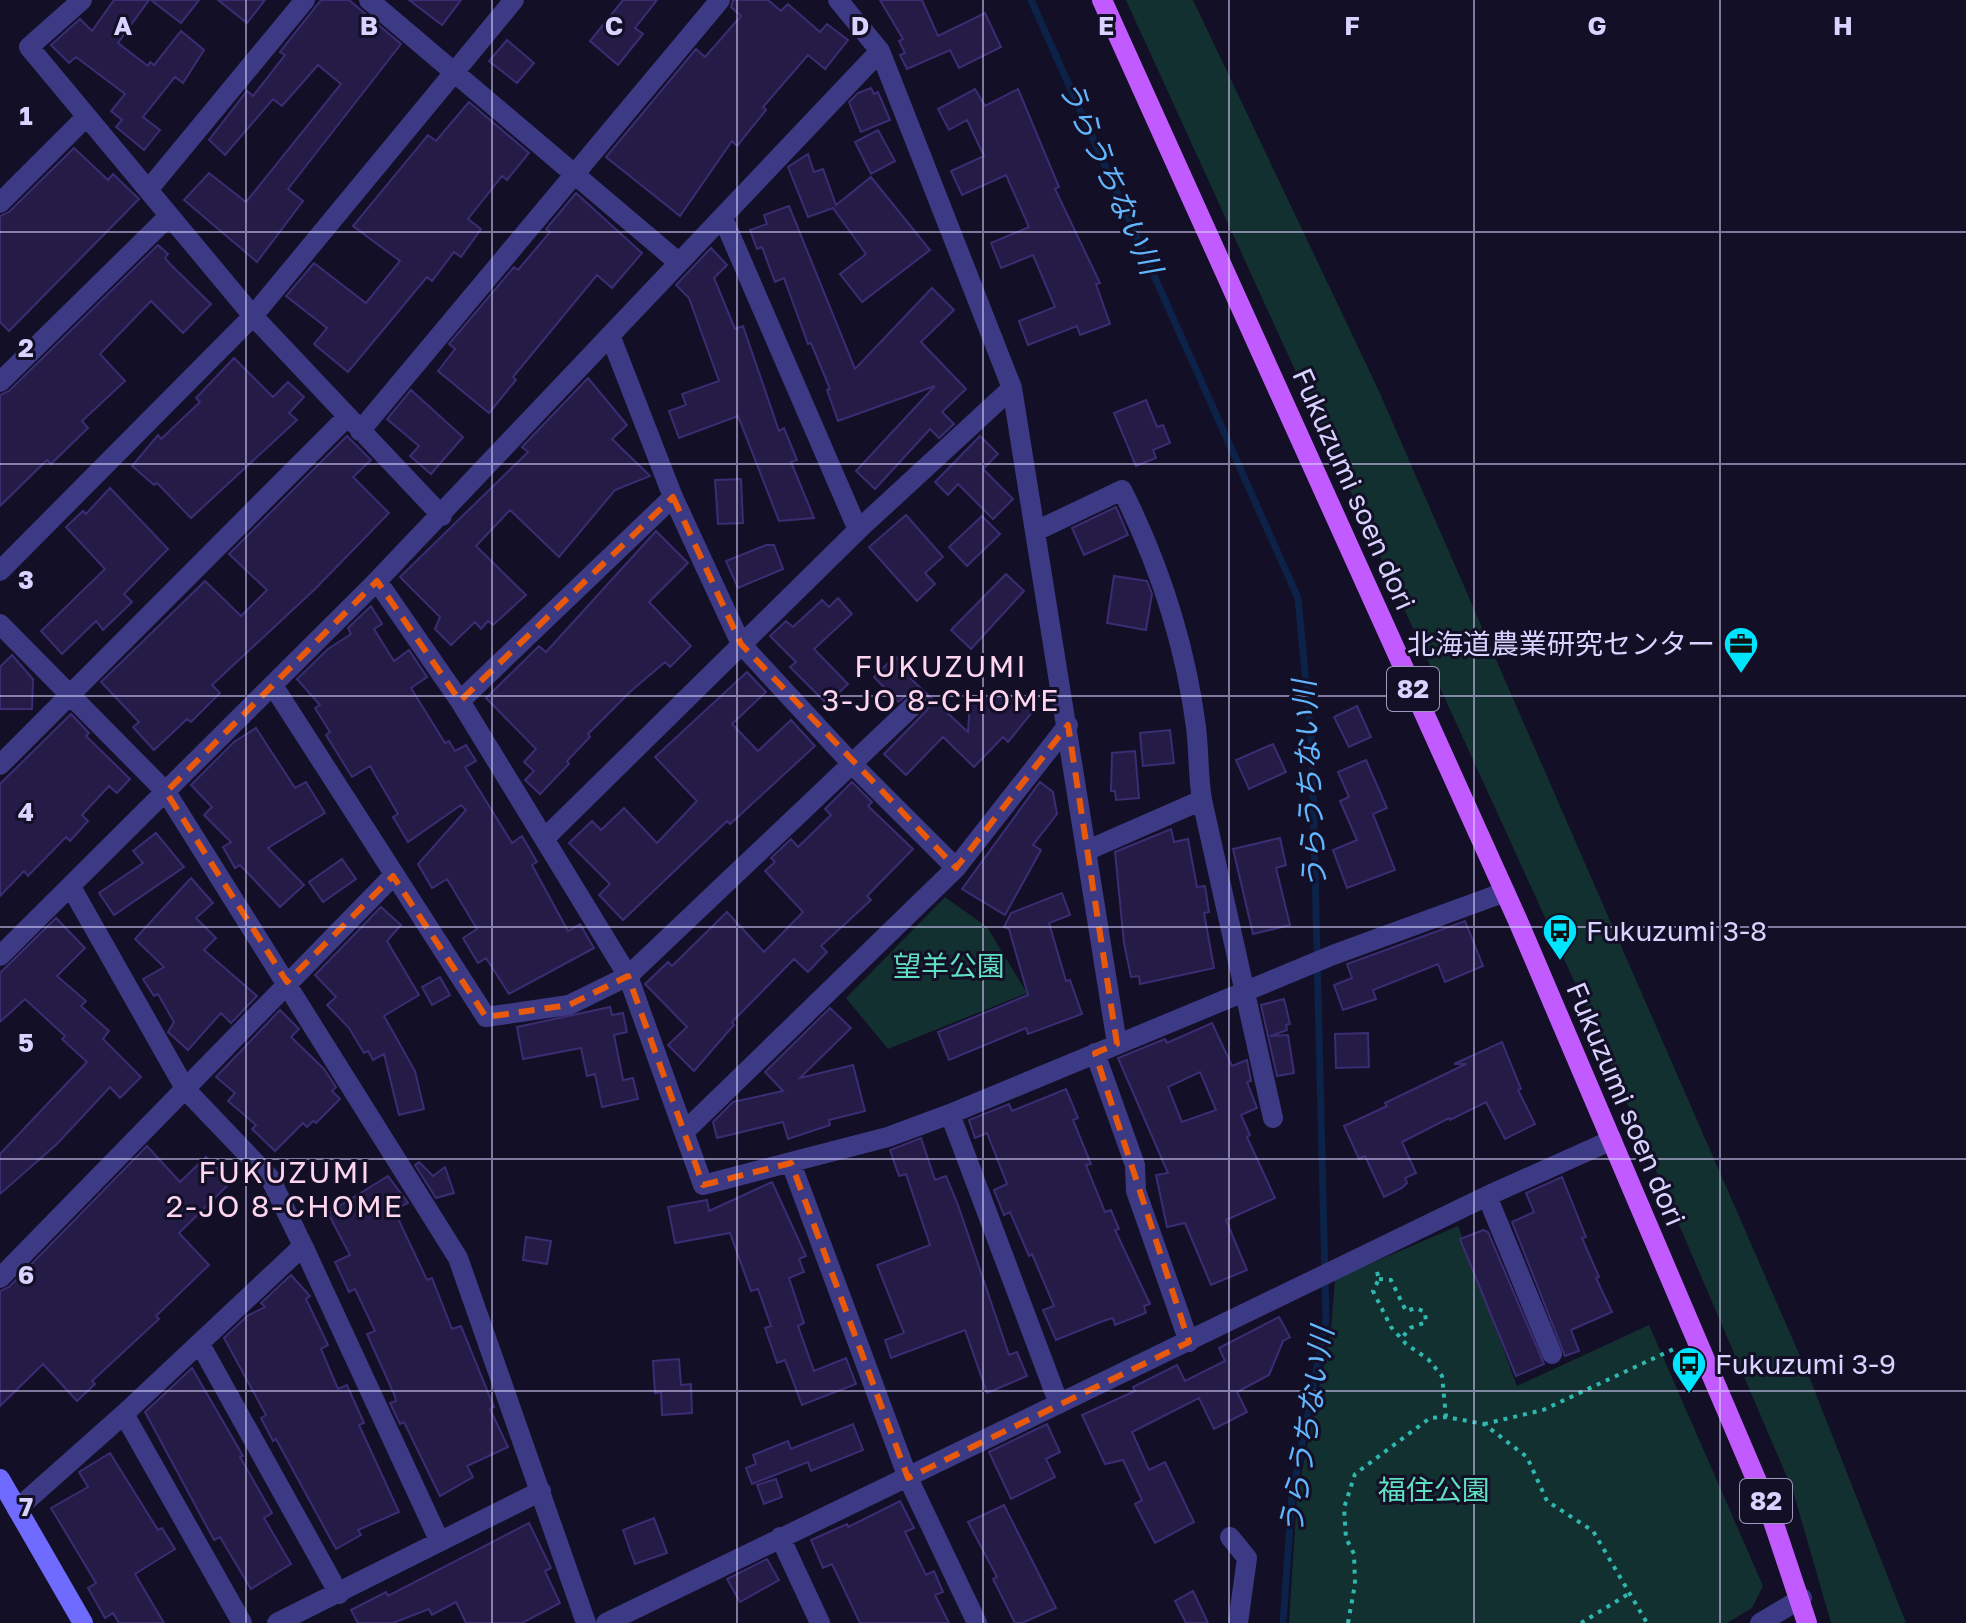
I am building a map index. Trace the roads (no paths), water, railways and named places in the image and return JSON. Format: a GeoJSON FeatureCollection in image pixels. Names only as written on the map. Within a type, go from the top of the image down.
{"type":"FeatureCollection","features":[{"type":"Feature","properties":{"kind":"main road","name":"Fukuzumi soen dori"},"geometry":{"type":"LineString","coordinates":[[1102,0],[1505,892],[1770,1512],[1802,1598],[1807,1623]]}},
{"type":"Feature","properties":{"kind":"street"},"geometry":{"type":"LineString","coordinates":[[82,0],[29,47],[253,316],[442,516]]}},
{"type":"Feature","properties":{"kind":"street"},"geometry":{"type":"LineString","coordinates":[[148,190],[305,0]]}},
{"type":"Feature","properties":{"kind":"street"},"geometry":{"type":"LineString","coordinates":[[369,0],[678,262]]}},
{"type":"Feature","properties":{"kind":"street"},"geometry":{"type":"LineString","coordinates":[[0,571],[253,316],[514,0]]}},
{"type":"Feature","properties":{"kind":"street"},"geometry":{"type":"LineString","coordinates":[[0,765],[354,424],[720,0]]}},
{"type":"Feature","properties":{"kind":"street"},"geometry":{"type":"LineString","coordinates":[[838,0],[880,51],[1012,388],[1117,1044]]}},
{"type":"Feature","properties":{"kind":"street"},"geometry":{"type":"LineString","coordinates":[[0,956],[274,687],[442,516],[880,51]]}},
{"type":"Feature","properties":{"kind":"street"},"geometry":{"type":"LineString","coordinates":[[0,203],[86,117]]}},
{"type":"Feature","properties":{"kind":"street"},"geometry":{"type":"LineString","coordinates":[[0,382],[169,216]]}},
{"type":"Feature","properties":{"kind":"street"},"geometry":{"type":"LineString","coordinates":[[723,218],[858,530]]}},
{"type":"Feature","properties":{"kind":"street"},"geometry":{"type":"LineString","coordinates":[[610,335],[673,497],[741,644],[853,765],[956,868]]}},
{"type":"Feature","properties":{"kind":"street"},"geometry":{"type":"LineString","coordinates":[[545,838],[858,530],[1012,388]]}},
{"type":"Feature","properties":{"kind":"street"},"geometry":{"type":"LineString","coordinates":[[1036,531],[1122,490],[1152,550],[1180,632],[1197,730],[1197,771],[1202,800],[1273,1118]]}},
{"type":"Feature","properties":{"kind":"street"},"geometry":{"type":"LineString","coordinates":[[460,701],[673,497]]}},
{"type":"Feature","properties":{"kind":"street"},"geometry":{"type":"LineString","coordinates":[[377,581],[460,701],[628,976],[703,1185],[888,1137],[1333,955],[1505,892]]}},
{"type":"Feature","properties":{"kind":"street"},"geometry":{"type":"LineString","coordinates":[[0,624],[166,792],[458,1258],[586,1623]]}},
{"type":"Feature","properties":{"kind":"street"},"geometry":{"type":"LineString","coordinates":[[274,687],[486,1017],[569,1005],[628,976],[917,702]]}},
{"type":"Feature","properties":{"kind":"street"},"geometry":{"type":"LineString","coordinates":[[684,1132],[956,868],[1068,725]]}},
{"type":"Feature","properties":{"kind":"street"},"geometry":{"type":"LineString","coordinates":[[1088,850],[1202,800]]}},
{"type":"Feature","properties":{"kind":"street"},"geometry":{"type":"LineString","coordinates":[[0,1278],[393,876]]}},
{"type":"Feature","properties":{"kind":"street"},"geometry":{"type":"LineString","coordinates":[[71,887],[186,1090],[270,1178],[439,1540]]}},
{"type":"Feature","properties":{"kind":"street"},"geometry":{"type":"LineString","coordinates":[[1095,1053],[1135,1165],[1136,1191],[1189,1342]]}},
{"type":"Feature","properties":{"kind":"street"},"geometry":{"type":"LineString","coordinates":[[950,1114],[1059,1404]]}},
{"type":"Feature","properties":{"kind":"street"},"geometry":{"type":"LineString","coordinates":[[606,1623],[1487,1196],[1612,1140]]}},
{"type":"Feature","properties":{"kind":"street"},"geometry":{"type":"LineString","coordinates":[[791,1163],[908,1478],[977,1623]]}},
{"type":"Feature","properties":{"kind":"street"},"geometry":{"type":"LineString","coordinates":[[1487,1196],[1552,1354]]}},
{"type":"Feature","properties":{"kind":"street"},"geometry":{"type":"LineString","coordinates":[[17,1509],[124,1414],[303,1246]]}},
{"type":"Feature","properties":{"kind":"street"},"geometry":{"type":"LineString","coordinates":[[200,1344],[339,1594]]}},
{"type":"Feature","properties":{"kind":"street"},"geometry":{"type":"LineString","coordinates":[[124,1414],[242,1623]]}},
{"type":"Feature","properties":{"kind":"street"},"geometry":{"type":"LineString","coordinates":[[0,1479],[83,1623]]}},
{"type":"Feature","properties":{"kind":"street"},"geometry":{"type":"LineString","coordinates":[[277,1623],[541,1491]]}},
{"type":"Feature","properties":{"kind":"street"},"geometry":{"type":"LineString","coordinates":[[780,1537],[820,1623]]}},
{"type":"Feature","properties":{"kind":"street"},"geometry":{"type":"LineString","coordinates":[[1230,1537],[1247,1558],[1238,1623]]}},
{"type":"Feature","properties":{"kind":"street"},"geometry":{"type":"LineString","coordinates":[[1760,1623],[1802,1598]]}},
{"type":"Feature","properties":{"kind":"waterway","name":"うらうちない川"},"geometry":{"type":"LineString","coordinates":[[1031,0],[1298,598],[1312,748],[1326,1320],[1292,1496],[1283,1623]]}},
{"type":"Feature","properties":{"kind":"place","name":"北海道農業研究センター"},"geometry":{"type":"Point","coordinates":[1741,675]}},
{"type":"Feature","properties":{"kind":"place","name":"Fukuzumi 3-8"},"geometry":{"type":"Point","coordinates":[1560,962]}},
{"type":"Feature","properties":{"kind":"place","name":"Fukuzumi 3-9"},"geometry":{"type":"Point","coordinates":[1689,1395]}},
{"type":"Feature","properties":{"kind":"district","name":"FUKUZUMI 3-JO 8-CHOME"},"geometry":{"type":"Point","coordinates":[941,684]}},
{"type":"Feature","properties":{"kind":"district","name":"FUKUZUMI 2-JO 8-CHOME"},"geometry":{"type":"Point","coordinates":[285,1190]}},
{"type":"Feature","properties":{"kind":"park label","name":"望羊公園"},"geometry":{"type":"Point","coordinates":[949,966]}},
{"type":"Feature","properties":{"kind":"park label","name":"福住公園"},"geometry":{"type":"Point","coordinates":[1434,1490]}}]}
